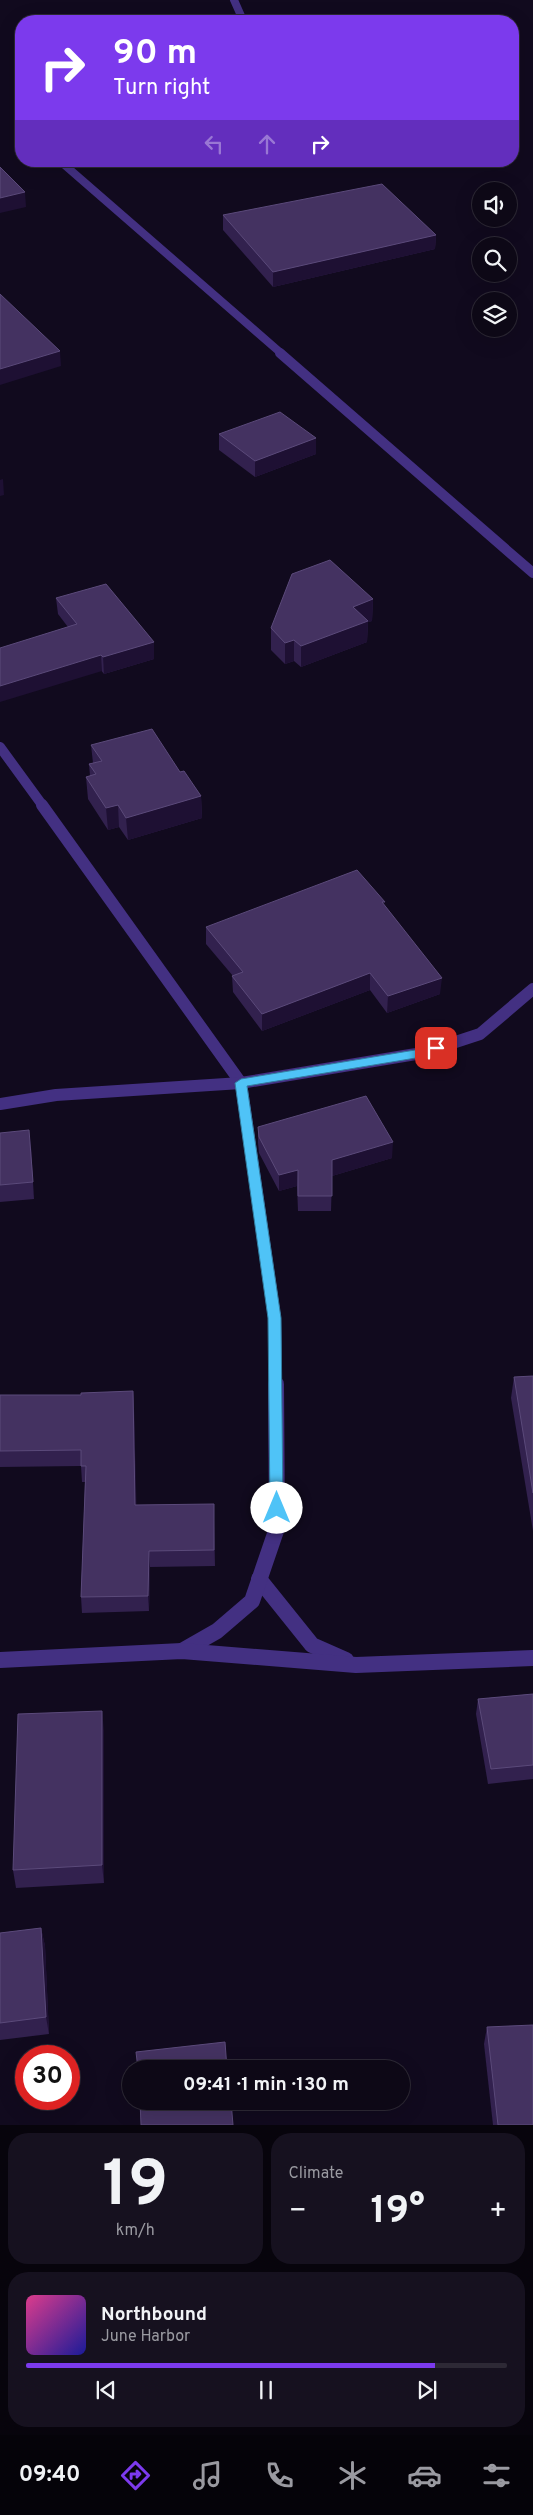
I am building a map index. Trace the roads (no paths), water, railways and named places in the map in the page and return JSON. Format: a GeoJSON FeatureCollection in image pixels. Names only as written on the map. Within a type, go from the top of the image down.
{"type":"FeatureCollection","features":[{"type":"Feature","properties":{"kind":"street"},"geometry":{"type":"LineString","coordinates":[[234,0],[241,15]]}},
{"type":"Feature","properties":{"kind":"street"},"geometry":{"type":"LineString","coordinates":[[67,167],[533,573]]}},
{"type":"Feature","properties":{"kind":"street"},"geometry":{"type":"LineString","coordinates":[[0,747],[241,1083],[274,1318],[277,1528],[252,1601],[217,1631],[182,1651]]}},
{"type":"Feature","properties":{"kind":"street"},"geometry":{"type":"LineString","coordinates":[[0,1104],[56,1095],[241,1083],[422,1053],[480,1034],[533,989]]}},
{"type":"Feature","properties":{"kind":"street"},"geometry":{"type":"LineString","coordinates":[[259,1578],[312,1644],[356,1665]]}},
{"type":"Feature","properties":{"kind":"street"},"geometry":{"type":"LineString","coordinates":[[0,1660],[182,1651],[356,1665],[533,1658]]}}]}
